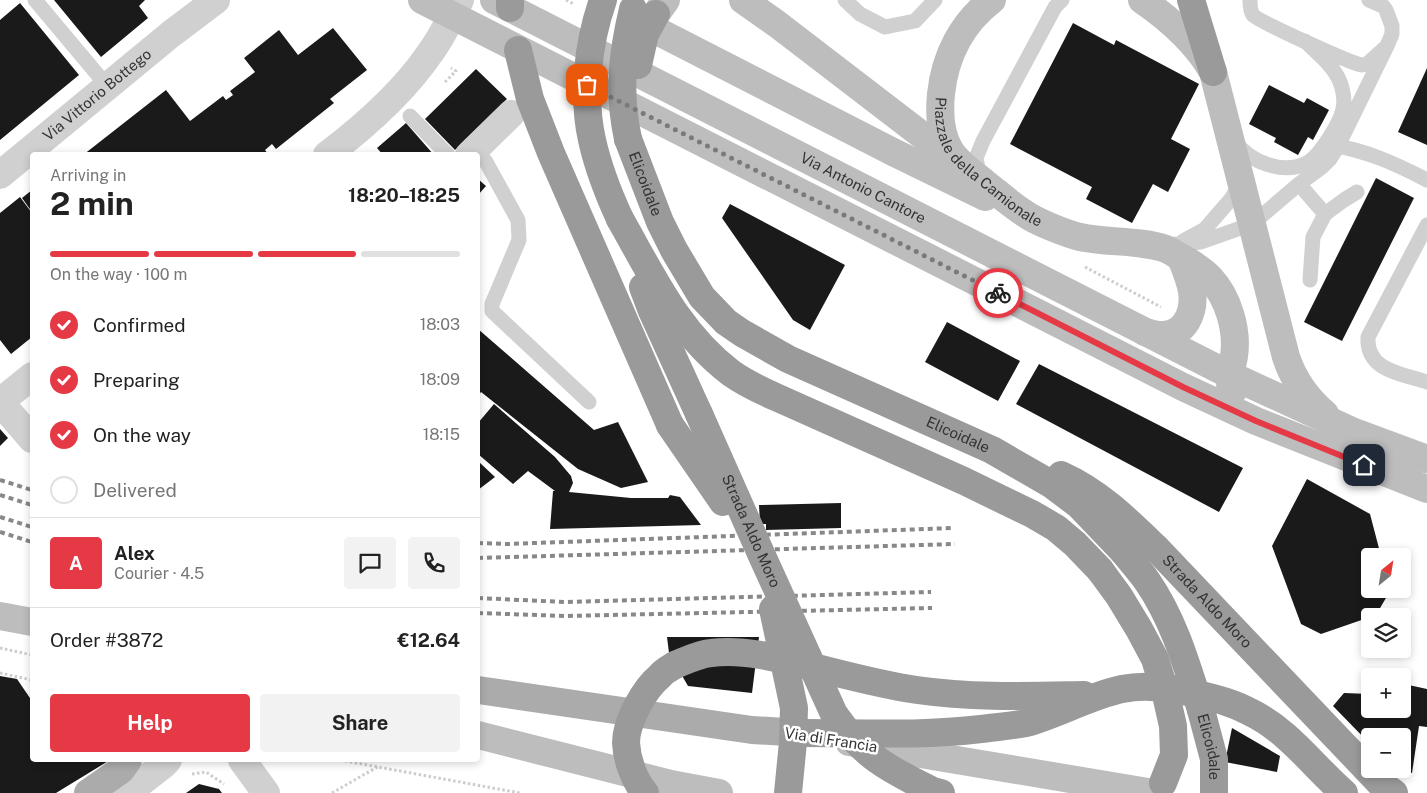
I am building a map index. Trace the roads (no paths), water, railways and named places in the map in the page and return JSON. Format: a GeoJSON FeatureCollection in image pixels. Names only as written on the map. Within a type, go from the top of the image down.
{"type":"FeatureCollection","features":[{"type":"Feature","properties":{"kind":"highway"},"geometry":{"type":"LineString","coordinates":[[603,0],[590,54],[588,116],[591,138],[599,167],[620,219],[679,321],[695,341],[732,374],[754,387],[964,480],[1032,514],[1056,528],[1100,570],[1119,596],[1155,659],[1166,695],[1172,726],[1174,755],[1161,793]]}},
{"type":"Feature","properties":{"kind":"highway"},"geometry":{"type":"LineString","coordinates":[[1192,0],[1213,72]]}},
{"type":"Feature","properties":{"kind":"highway","name":"Elicoidale"},"geometry":{"type":"LineString","coordinates":[[651,12],[622,69],[622,114],[628,139],[660,222],[702,297],[726,322],[788,359],[984,446],[1051,484],[1079,505],[1123,551],[1148,582],[1164,610],[1186,662],[1209,734],[1214,759],[1214,793]]}},
{"type":"Feature","properties":{"kind":"highway"},"geometry":{"type":"LineString","coordinates":[[518,50],[530,99],[551,153],[670,425],[763,558],[794,708],[788,793]]}},
{"type":"Feature","properties":{"kind":"highway","name":"Strada Aldo Moro"},"geometry":{"type":"LineString","coordinates":[[620,219],[652,311],[834,714],[848,735],[868,754],[885,766],[924,787],[941,793]]}},
{"type":"Feature","properties":{"kind":"highway","name":"Strada Aldo Moro"},"geometry":{"type":"LineString","coordinates":[[984,446],[1044,467],[1072,480],[1119,512],[1156,548],[1379,782],[1394,793]]}},
{"type":"Feature","properties":{"kind":"highway"},"geometry":{"type":"LineString","coordinates":[[645,793],[631,768],[626,742],[631,720],[642,698],[659,676],[675,665],[710,653],[734,652],[785,660],[915,690],[985,696],[1103,694]]}},
{"type":"Feature","properties":{"kind":"highway"},"geometry":{"type":"LineString","coordinates":[[804,733],[958,732],[1026,723],[1103,694],[1140,686],[1156,686],[1222,700],[1252,712],[1292,741],[1344,793]]}},
{"type":"Feature","properties":{"kind":"main road"},"geometry":{"type":"LineString","coordinates":[[422,0],[456,8],[518,50],[1183,387],[1256,421],[1427,489]]}},
{"type":"Feature","properties":{"kind":"main road"},"geometry":{"type":"LineString","coordinates":[[743,0],[971,172]]}},
{"type":"Feature","properties":{"kind":"main road","name":"Piazzale della Camionale"},"geometry":{"type":"LineString","coordinates":[[992,0],[962,32],[951,51],[942,81],[940,120],[945,140],[951,152],[971,172],[1026,214],[1077,236],[1169,249],[1210,277],[1220,290],[1227,306],[1234,337],[1235,354],[1230,375]]}},
{"type":"Feature","properties":{"kind":"main road"},"geometry":{"type":"LineString","coordinates":[[1142,0],[1161,13],[1193,43],[1204,56],[1213,72],[1292,375],[1314,405],[1329,417],[1354,432]]}},
{"type":"Feature","properties":{"kind":"main road"},"geometry":{"type":"LineString","coordinates":[[505,3],[518,50]]}},
{"type":"Feature","properties":{"kind":"main road","name":"Via Antonio Cantore"},"geometry":{"type":"LineString","coordinates":[[505,3],[653,82],[1230,375],[1354,432],[1427,459]]}},
{"type":"Feature","properties":{"kind":"main road"},"geometry":{"type":"LineString","coordinates":[[651,12],[937,175],[1026,214]]}},
{"type":"Feature","properties":{"kind":"main road"},"geometry":{"type":"LineString","coordinates":[[1145,332],[1162,335],[1172,334],[1180,330],[1187,322],[1191,312],[1193,302],[1192,290],[1169,249]]}},
{"type":"Feature","properties":{"kind":"main road"},"geometry":{"type":"LineString","coordinates":[[1230,375],[1230,387],[1234,399],[1241,409],[1256,421]]}},
{"type":"Feature","properties":{"kind":"main road"},"geometry":{"type":"LineString","coordinates":[[0,616],[30,622]]}},
{"type":"Feature","properties":{"kind":"main road","name":"Via di Francia"},"geometry":{"type":"LineString","coordinates":[[480,690],[752,730],[804,733],[881,748],[1154,793]]}},
{"type":"Feature","properties":{"kind":"main road"},"geometry":{"type":"LineString","coordinates":[[480,736],[676,788],[719,793]]}},
{"type":"Feature","properties":{"kind":"main road"},"geometry":{"type":"LineString","coordinates":[[88,793],[121,770],[127,762]]}},
{"type":"Feature","properties":{"kind":"street","name":"Via Vittorio Bottego"},"geometry":{"type":"LineString","coordinates":[[38,152],[108,87],[171,34],[199,5]]}},
{"type":"Feature","properties":{"kind":"street"},"geometry":{"type":"LineString","coordinates":[[331,152],[349,138],[395,95],[431,53],[456,8]]}},
{"type":"Feature","properties":{"kind":"street"},"geometry":{"type":"LineString","coordinates":[[472,152],[511,114]]}},
{"type":"Feature","properties":{"kind":"street","name":"Via Vittorio Bottego"},"geometry":{"type":"LineString","coordinates":[[0,175],[29,160]]}},
{"type":"Feature","properties":{"kind":"street"},"geometry":{"type":"LineString","coordinates":[[30,378],[0,402],[30,437]]}},
{"type":"Feature","properties":{"kind":"street"},"geometry":{"type":"LineString","coordinates":[[243,762],[266,793]]}},
{"type":"Feature","properties":{"kind":"street"},"geometry":{"type":"LineString","coordinates":[[127,793],[162,766],[177,769]]}},
{"type":"Feature","properties":{"kind":"lane"},"geometry":{"type":"LineString","coordinates":[[35,0],[108,87]]}},
{"type":"Feature","properties":{"kind":"lane"},"geometry":{"type":"LineString","coordinates":[[845,0],[860,14],[885,27],[914,21],[935,0]]}},
{"type":"Feature","properties":{"kind":"lane"},"geometry":{"type":"LineString","coordinates":[[971,172],[983,141],[1055,7],[1062,0]]}},
{"type":"Feature","properties":{"kind":"lane"},"geometry":{"type":"LineString","coordinates":[[1250,0],[1250,10],[1257,18],[1359,65],[1367,64],[1387,46]]}},
{"type":"Feature","properties":{"kind":"lane"},"geometry":{"type":"LineString","coordinates":[[1331,150],[1387,46],[1392,30],[1388,14],[1383,6],[1369,0]]}},
{"type":"Feature","properties":{"kind":"lane"},"geometry":{"type":"LineString","coordinates":[[1305,41],[1335,72],[1342,89],[1343,109],[1331,150]]}},
{"type":"Feature","properties":{"kind":"lane"},"geometry":{"type":"LineString","coordinates":[[410,116],[445,152]]}},
{"type":"Feature","properties":{"kind":"lane"},"geometry":{"type":"LineString","coordinates":[[1228,129],[1240,148],[1248,155],[1265,164],[1291,167],[1307,163],[1331,150],[1378,157],[1427,180]]}},
{"type":"Feature","properties":{"kind":"lane","name":"Piazzale della Camionale"},"geometry":{"type":"LineString","coordinates":[[1169,249],[1201,242],[1252,224],[1299,184],[1331,150]]}},
{"type":"Feature","properties":{"kind":"lane"},"geometry":{"type":"LineString","coordinates":[[480,158],[486,162],[518,220],[519,240],[492,304],[492,311],[589,402]]}},
{"type":"Feature","properties":{"kind":"lane"},"geometry":{"type":"LineString","coordinates":[[1169,249],[1205,229],[1231,199],[1241,182]]}},
{"type":"Feature","properties":{"kind":"lane"},"geometry":{"type":"LineString","coordinates":[[1299,184],[1326,214]]}},
{"type":"Feature","properties":{"kind":"lane"},"geometry":{"type":"LineString","coordinates":[[1310,280],[1313,237],[1326,214],[1357,192]]}},
{"type":"Feature","properties":{"kind":"lane"},"geometry":{"type":"LineString","coordinates":[[1427,226],[1368,337],[1370,355],[1375,362],[1383,368],[1427,382]]}},
{"type":"Feature","properties":{"kind":"railway"},"geometry":{"type":"LineString","coordinates":[[0,480],[30,489]]}},
{"type":"Feature","properties":{"kind":"railway"},"geometry":{"type":"LineString","coordinates":[[0,495],[30,504]]}},
{"type":"Feature","properties":{"kind":"railway"},"geometry":{"type":"LineString","coordinates":[[0,517],[30,526]]}},
{"type":"Feature","properties":{"kind":"railway"},"geometry":{"type":"LineString","coordinates":[[480,543],[507,544],[954,528]]}},
{"type":"Feature","properties":{"kind":"railway"},"geometry":{"type":"LineString","coordinates":[[0,532],[30,541]]}},
{"type":"Feature","properties":{"kind":"railway"},"geometry":{"type":"LineString","coordinates":[[480,558],[955,544]]}},
{"type":"Feature","properties":{"kind":"railway"},"geometry":{"type":"LineString","coordinates":[[480,598],[565,602],[931,592]]}},
{"type":"Feature","properties":{"kind":"railway"},"geometry":{"type":"LineString","coordinates":[[480,613],[565,616],[932,608]]}}]}
